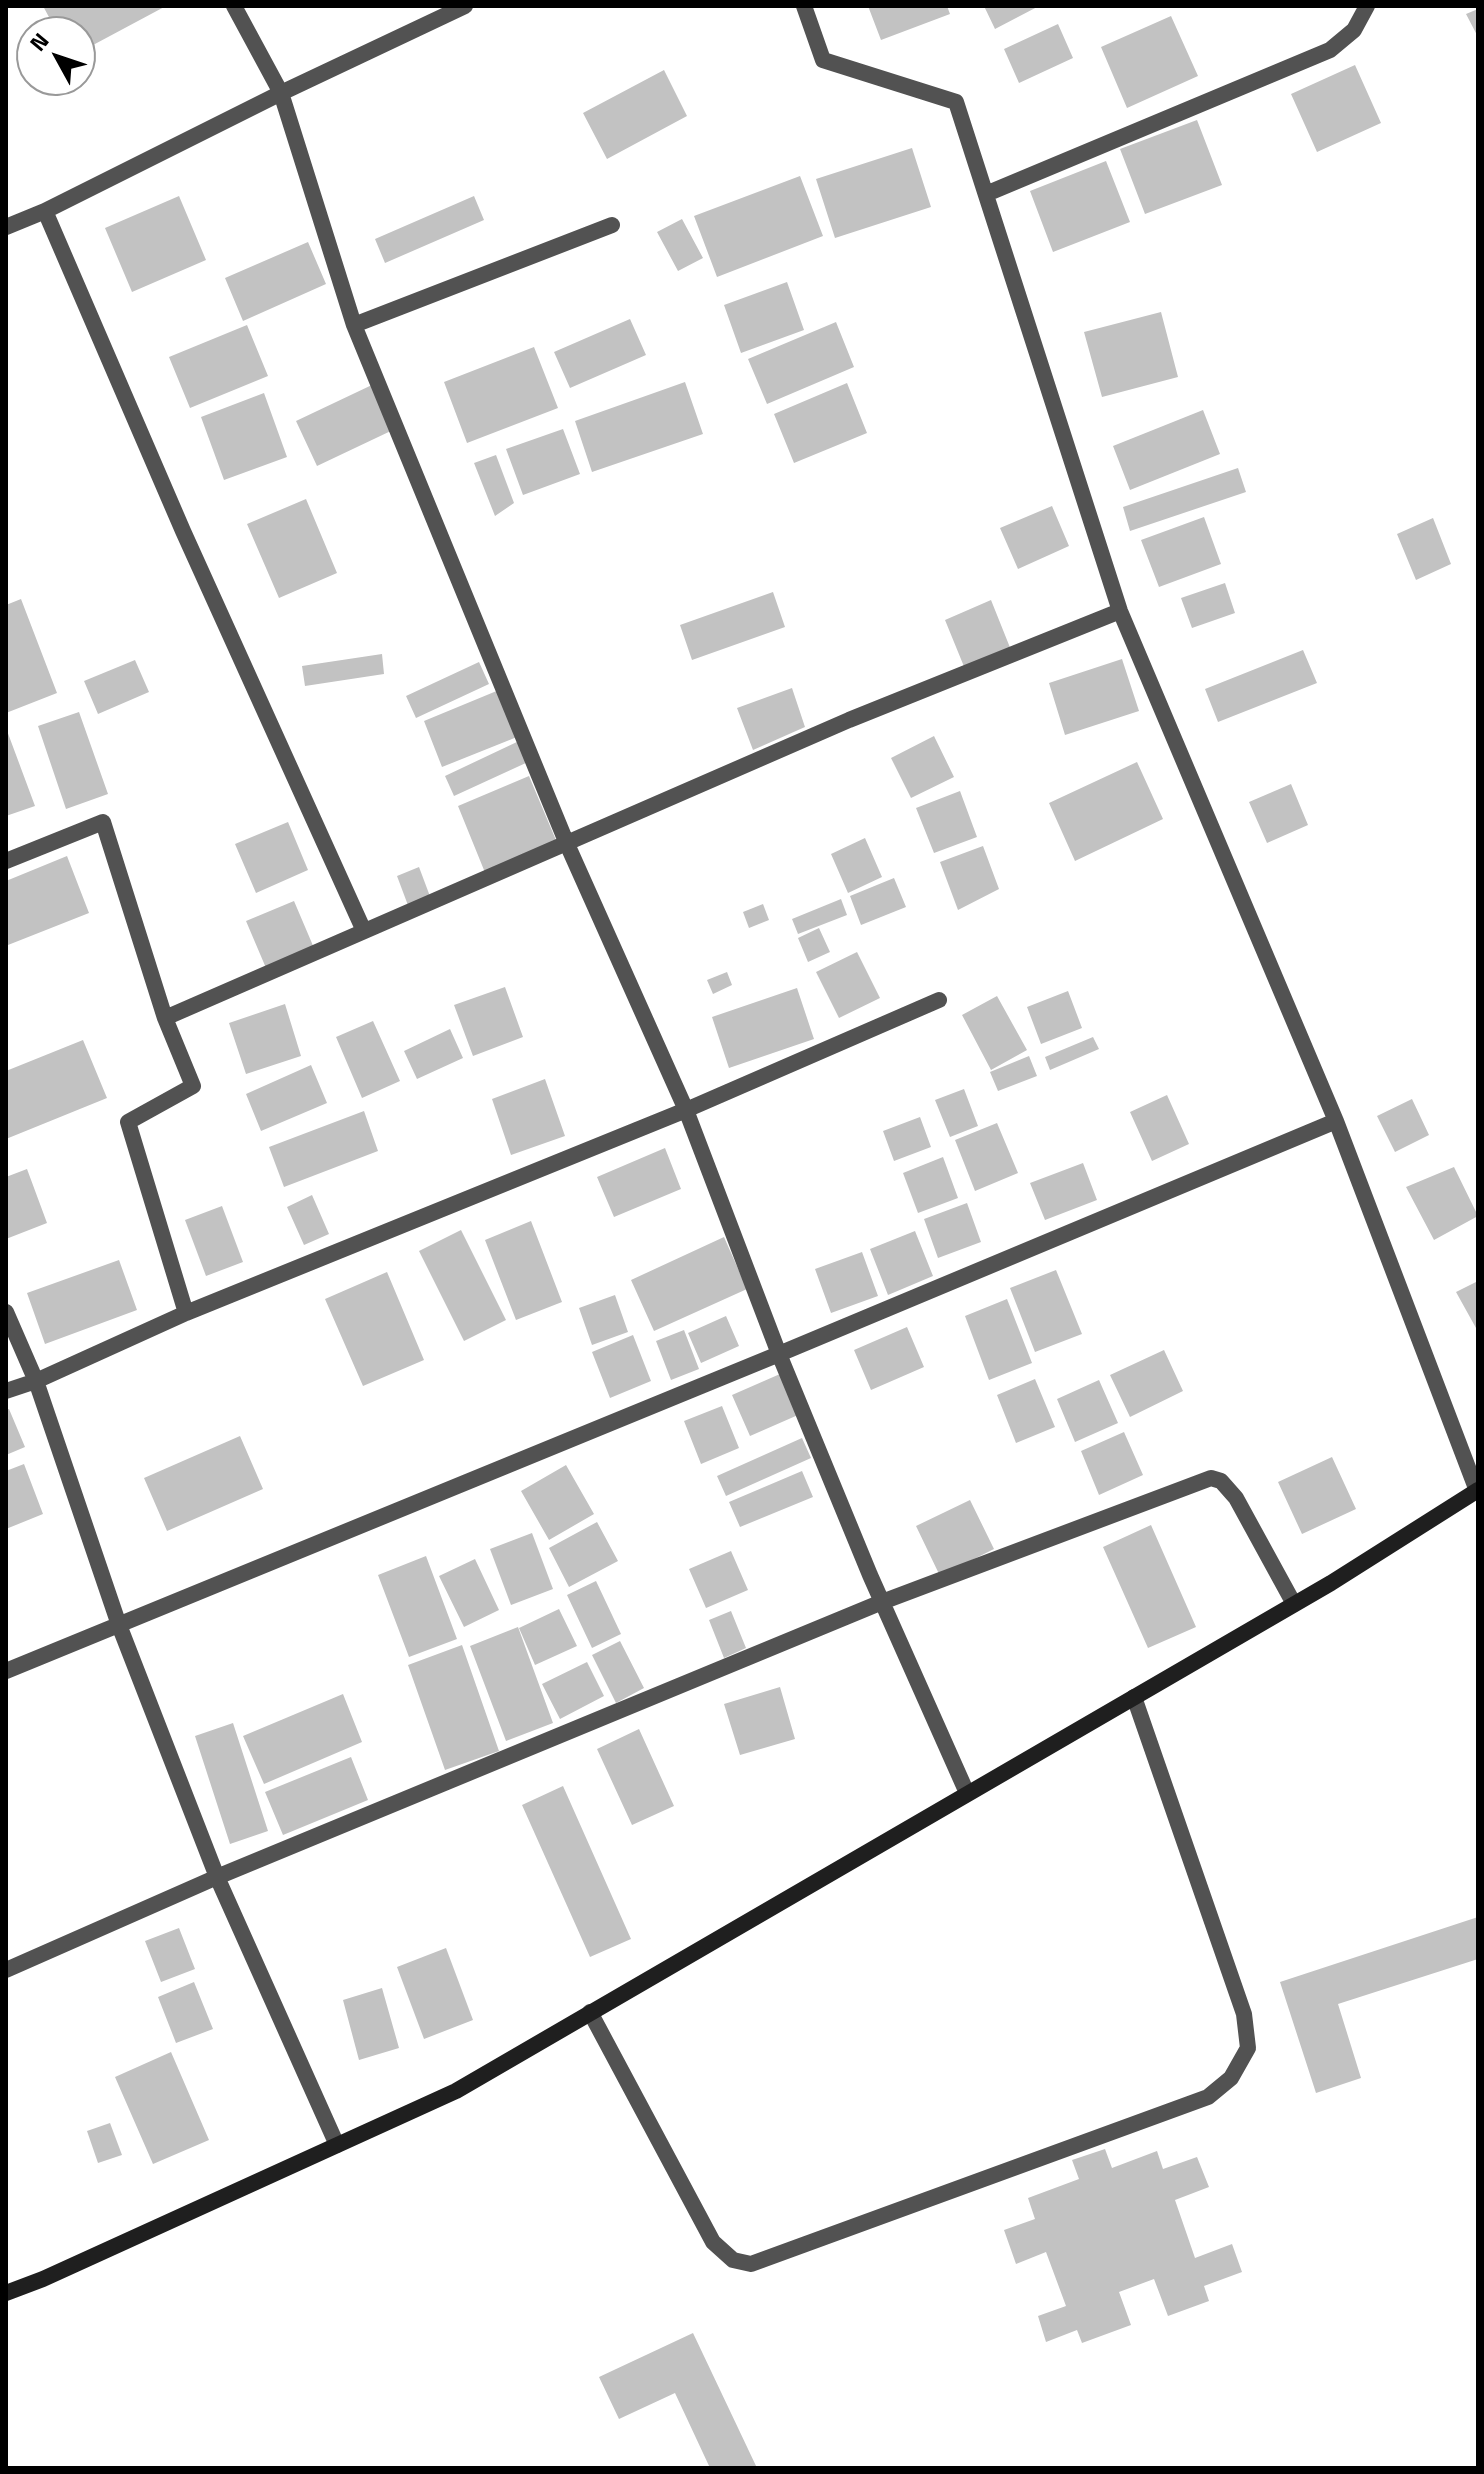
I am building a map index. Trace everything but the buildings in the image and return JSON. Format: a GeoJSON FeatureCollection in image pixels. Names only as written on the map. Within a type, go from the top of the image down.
{"type":"FeatureCollection","features":[{"type":"Feature","properties":{"kind":"street"},"geometry":{"type":"LineString","coordinates":[[234,6],[281,93],[354,325],[567,844],[686,1110],[779,1354],[882,1602],[967,1793]]}},
{"type":"Feature","properties":{"kind":"street"},"geometry":{"type":"LineString","coordinates":[[6,227],[45,211],[281,93],[465,6]]}},
{"type":"Feature","properties":{"kind":"street"},"geometry":{"type":"LineString","coordinates":[[6,2293],[456,2091],[1294,1604],[1477,1491],[1336,1121],[1120,611],[956,102],[823,60],[804,6]]}},
{"type":"Feature","properties":{"kind":"street"},"geometry":{"type":"LineString","coordinates":[[986,194],[1330,50],[1354,30],[1367,6]]}},
{"type":"Feature","properties":{"kind":"street"},"geometry":{"type":"LineString","coordinates":[[45,211],[183,531],[364,931]]}},
{"type":"Feature","properties":{"kind":"street"},"geometry":{"type":"LineString","coordinates":[[354,325],[612,225]]}},
{"type":"Feature","properties":{"kind":"street"},"geometry":{"type":"LineString","coordinates":[[165,1018],[849,720],[1120,611]]}},
{"type":"Feature","properties":{"kind":"street"},"geometry":{"type":"LineString","coordinates":[[6,861],[103,822],[165,1018],[193,1086],[128,1122],[186,1313]]}},
{"type":"Feature","properties":{"kind":"street"},"geometry":{"type":"LineString","coordinates":[[6,1391],[36,1381],[186,1313],[686,1110],[939,1000]]}},
{"type":"Feature","properties":{"kind":"street"},"geometry":{"type":"LineString","coordinates":[[6,1671],[779,1354],[1336,1121]]}},
{"type":"Feature","properties":{"kind":"street"},"geometry":{"type":"LineString","coordinates":[[6,1312],[36,1381],[119,1625],[217,1877],[337,2145]]}},
{"type":"Feature","properties":{"kind":"street"},"geometry":{"type":"LineString","coordinates":[[6,1970],[217,1877],[882,1602],[1211,1478],[1221,1481],[1236,1498],[1294,1604]]}},
{"type":"Feature","properties":{"kind":"street"},"geometry":{"type":"LineString","coordinates":[[590,2012],[713,2242],[733,2260],[751,2264],[1208,2097],[1231,2078],[1248,2048],[1244,2014],[1134,1697]]}}]}
